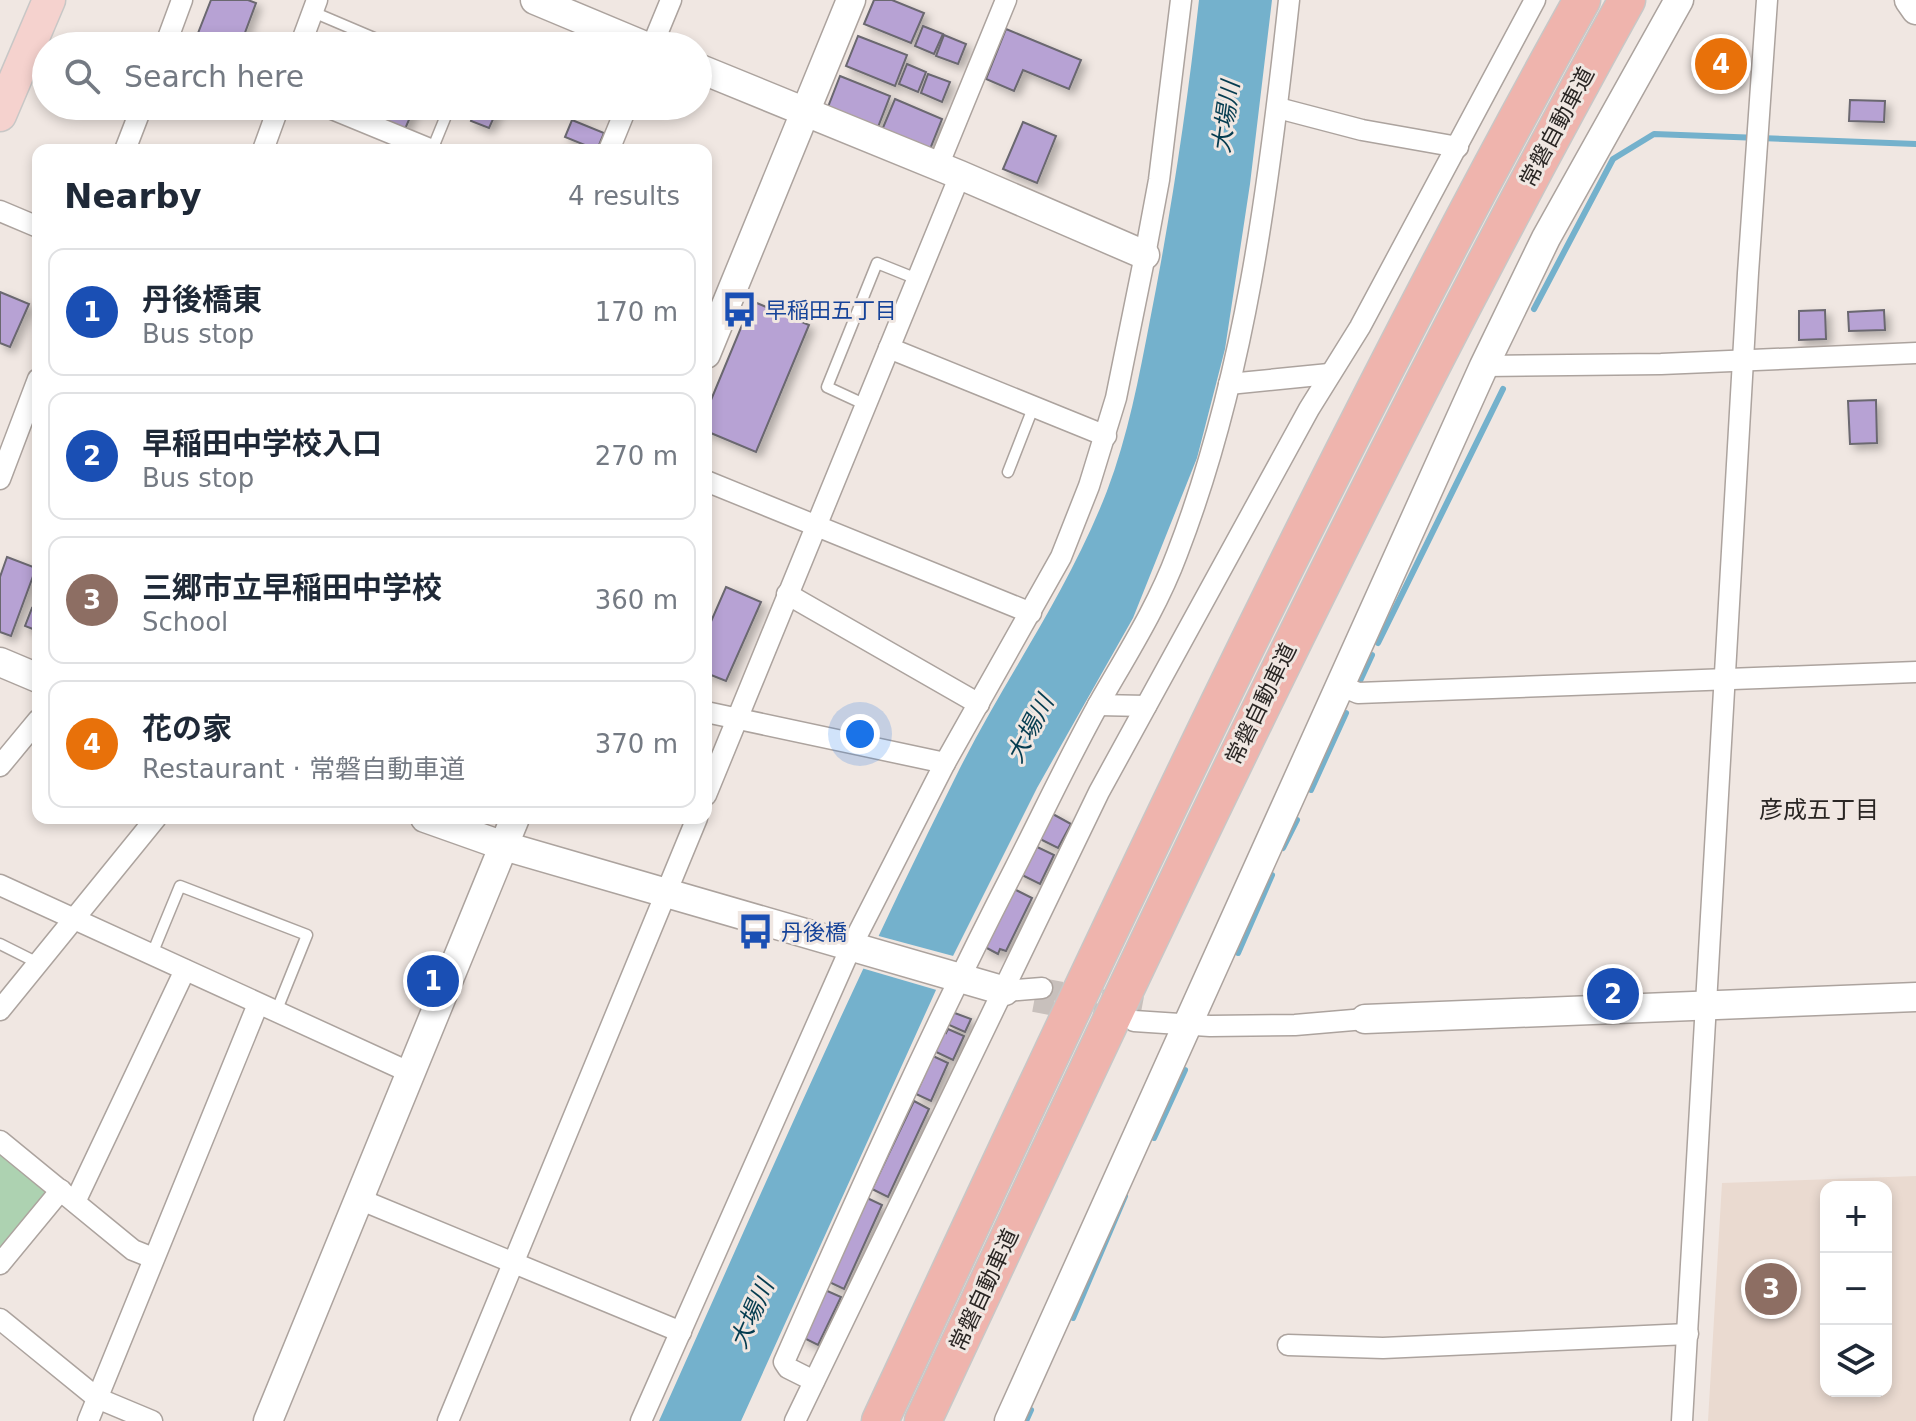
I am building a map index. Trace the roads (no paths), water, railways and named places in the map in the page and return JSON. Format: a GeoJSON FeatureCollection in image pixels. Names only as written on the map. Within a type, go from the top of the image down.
{"type":"FeatureCollection","features":[{"type":"Feature","properties":{"kind":"highway","name":"常磐自動車道"},"geometry":{"type":"LineString","coordinates":[[880,1421],[1091,969],[1261,615],[1392,353],[1582,0]]}},
{"type":"Feature","properties":{"kind":"highway","name":"常磐自動車道"},"geometry":{"type":"LineString","coordinates":[[923,1421],[1295,634],[1429,369],[1627,0]]}},
{"type":"Feature","properties":{"kind":"main road"},"geometry":{"type":"LineString","coordinates":[[35,32],[49,0]]}},
{"type":"Feature","properties":{"kind":"main road"},"geometry":{"type":"LineString","coordinates":[[0,115],[32,40]]}},
{"type":"Feature","properties":{"kind":"street"},"geometry":{"type":"LineString","coordinates":[[170,32],[182,0]]}},
{"type":"Feature","properties":{"kind":"street"},"geometry":{"type":"LineString","coordinates":[[535,0],[612,32]]}},
{"type":"Feature","properties":{"kind":"street"},"geometry":{"type":"LineString","coordinates":[[658,32],[671,0]]}},
{"type":"Feature","properties":{"kind":"street"},"geometry":{"type":"LineString","coordinates":[[712,339],[851,0]]}},
{"type":"Feature","properties":{"kind":"street"},"geometry":{"type":"LineString","coordinates":[[712,780],[917,279],[1006,0]]}},
{"type":"Feature","properties":{"kind":"street"},"geometry":{"type":"LineString","coordinates":[[641,1421],[856,948],[945,763],[1061,557],[1106,436],[1145,255],[1159,180],[1181,0]]}},
{"type":"Feature","properties":{"kind":"street"},"geometry":{"type":"LineString","coordinates":[[814,1381],[788,1368],[784,1362],[956,977],[1098,705],[1132,648],[1176,557],[1212,449],[1255,257],[1278,108],[1289,0]]}},
{"type":"Feature","properties":{"kind":"street"},"geometry":{"type":"LineString","coordinates":[[795,1421],[1099,792],[1329,374],[1360,327],[1535,0]]}},
{"type":"Feature","properties":{"kind":"street"},"geometry":{"type":"LineString","coordinates":[[1009,1421],[1484,366],[1546,238],[1679,0]]}},
{"type":"Feature","properties":{"kind":"street"},"geometry":{"type":"LineString","coordinates":[[1682,1421],[1743,359],[1767,0]]}},
{"type":"Feature","properties":{"kind":"street"},"geometry":{"type":"LineString","coordinates":[[1909,0],[1916,10]]}},
{"type":"Feature","properties":{"kind":"street"},"geometry":{"type":"LineString","coordinates":[[305,32],[315,6]]}},
{"type":"Feature","properties":{"kind":"street"},"geometry":{"type":"LineString","coordinates":[[712,74],[1145,255]]}},
{"type":"Feature","properties":{"kind":"street"},"geometry":{"type":"LineString","coordinates":[[1278,108],[1362,130],[1458,147]]}},
{"type":"Feature","properties":{"kind":"street"},"geometry":{"type":"LineString","coordinates":[[127,144],[137,120]]}},
{"type":"Feature","properties":{"kind":"street"},"geometry":{"type":"LineString","coordinates":[[265,144],[274,120]]}},
{"type":"Feature","properties":{"kind":"street"},"geometry":{"type":"LineString","coordinates":[[359,120],[417,144]]}},
{"type":"Feature","properties":{"kind":"street"},"geometry":{"type":"LineString","coordinates":[[611,144],[621,120]]}},
{"type":"Feature","properties":{"kind":"street"},"geometry":{"type":"LineString","coordinates":[[0,211],[32,224]]}},
{"type":"Feature","properties":{"kind":"street"},"geometry":{"type":"LineString","coordinates":[[889,348],[1106,436]]}},
{"type":"Feature","properties":{"kind":"street"},"geometry":{"type":"LineString","coordinates":[[1484,366],[1661,364],[1916,353]]}},
{"type":"Feature","properties":{"kind":"street"},"geometry":{"type":"LineString","coordinates":[[1229,384],[1329,374]]}},
{"type":"Feature","properties":{"kind":"street"},"geometry":{"type":"LineString","coordinates":[[0,479],[32,395]]}},
{"type":"Feature","properties":{"kind":"street"},"geometry":{"type":"LineString","coordinates":[[712,483],[1031,613]]}},
{"type":"Feature","properties":{"kind":"street"},"geometry":{"type":"LineString","coordinates":[[787,594],[979,704]]}},
{"type":"Feature","properties":{"kind":"street"},"geometry":{"type":"LineString","coordinates":[[0,662],[32,675]]}},
{"type":"Feature","properties":{"kind":"street"},"geometry":{"type":"LineString","coordinates":[[1339,685],[1358,693],[1916,672]]}},
{"type":"Feature","properties":{"kind":"street"},"geometry":{"type":"LineString","coordinates":[[1098,705],[1146,706]]}},
{"type":"Feature","properties":{"kind":"street"},"geometry":{"type":"LineString","coordinates":[[712,713],[945,763]]}},
{"type":"Feature","properties":{"kind":"street"},"geometry":{"type":"LineString","coordinates":[[0,766],[32,727]]}},
{"type":"Feature","properties":{"kind":"street"},"geometry":{"type":"LineString","coordinates":[[0,1010],[151,824]]}},
{"type":"Feature","properties":{"kind":"street"},"geometry":{"type":"LineString","coordinates":[[442,824],[504,846],[956,977],[1005,991],[1038,995]]}},
{"type":"Feature","properties":{"kind":"street"},"geometry":{"type":"LineString","coordinates":[[268,1421],[513,824]]}},
{"type":"Feature","properties":{"kind":"street"},"geometry":{"type":"LineString","coordinates":[[448,1421],[695,824]]}},
{"type":"Feature","properties":{"kind":"street"},"geometry":{"type":"LineString","coordinates":[[0,885],[411,1073]]}},
{"type":"Feature","properties":{"kind":"street"},"geometry":{"type":"LineString","coordinates":[[0,1264],[68,1196],[185,970]]}},
{"type":"Feature","properties":{"kind":"street"},"geometry":{"type":"LineString","coordinates":[[1138,1014],[1210,1026],[1295,1025],[1365,1019],[1916,997]]}},
{"type":"Feature","properties":{"kind":"street"},"geometry":{"type":"LineString","coordinates":[[88,1421],[153,1258],[267,1008]]}},
{"type":"Feature","properties":{"kind":"street"},"geometry":{"type":"LineString","coordinates":[[0,1141],[133,1250],[153,1258]]}},
{"type":"Feature","properties":{"kind":"street"},"geometry":{"type":"LineString","coordinates":[[359,1199],[681,1332]]}},
{"type":"Feature","properties":{"kind":"street"},"geometry":{"type":"LineString","coordinates":[[0,1319],[97,1398],[152,1421]]}},
{"type":"Feature","properties":{"kind":"street"},"geometry":{"type":"LineString","coordinates":[[1288,1345],[1383,1348],[1688,1334]]}},
{"type":"Feature","properties":{"kind":"lane"},"geometry":{"type":"LineString","coordinates":[[315,6],[366,32]]}},
{"type":"Feature","properties":{"kind":"lane"},"geometry":{"type":"LineString","coordinates":[[434,144],[444,120]]}},
{"type":"Feature","properties":{"kind":"lane"},"geometry":{"type":"LineString","coordinates":[[866,405],[827,387],[849,332],[877,263],[917,279]]}},
{"type":"Feature","properties":{"kind":"lane"},"geometry":{"type":"LineString","coordinates":[[1008,472],[1033,408]]}},
{"type":"Feature","properties":{"kind":"lane"},"geometry":{"type":"LineString","coordinates":[[152,954],[180,886],[307,935],[267,1008]]}},
{"type":"Feature","properties":{"kind":"lane"},"geometry":{"type":"LineString","coordinates":[[0,944],[38,963]]}},
{"type":"Feature","properties":{"kind":"water","name":"大場川"},"geometry":{"type":"Polygon","coordinates":[[[1199,0],[1272,0],[1250,184],[1225,349],[1197,458],[1133,618],[1037,788],[936,990],[741,1421],[659,1421],[919,850],[978,735],[1056,599],[1107,491],[1132,406],[1158,280],[1178,160],[1199,0]]]}},
{"type":"Feature","properties":{"kind":"waterway"},"geometry":{"type":"LineString","coordinates":[[1534,309],[1613,159],[1654,134],[1916,144]]}},
{"type":"Feature","properties":{"kind":"waterway"},"geometry":{"type":"LineString","coordinates":[[1378,643],[1503,389]]}},
{"type":"Feature","properties":{"kind":"waterway"},"geometry":{"type":"LineString","coordinates":[[1359,683],[1372,655]]}},
{"type":"Feature","properties":{"kind":"waterway"},"geometry":{"type":"LineString","coordinates":[[1311,790],[1346,713]]}},
{"type":"Feature","properties":{"kind":"waterway"},"geometry":{"type":"LineString","coordinates":[[1283,848],[1297,820]]}},
{"type":"Feature","properties":{"kind":"waterway"},"geometry":{"type":"LineString","coordinates":[[1238,953],[1272,875]]}},
{"type":"Feature","properties":{"kind":"waterway"},"geometry":{"type":"LineString","coordinates":[[1154,1138],[1185,1070]]}},
{"type":"Feature","properties":{"kind":"waterway"},"geometry":{"type":"LineString","coordinates":[[1073,1318],[1125,1196]]}},
{"type":"Feature","properties":{"kind":"waterway"},"geometry":{"type":"LineString","coordinates":[[1026,1421],[1031,1410]]}},
{"type":"Feature","properties":{"kind":"tunnel"},"geometry":{"type":"LineString","coordinates":[[1042,988],[1142,1007]]}},
{"type":"Feature","properties":{"kind":"tunnel"},"geometry":{"type":"LineString","coordinates":[[1034,1002],[1122,1018]]}},
{"type":"Feature","properties":{"kind":"place","name":"花の家"},"geometry":{"type":"Point","coordinates":[1721,64]}},
{"type":"Feature","properties":{"kind":"place","name":"早稲田五丁目"},"geometry":{"type":"Point","coordinates":[739,310]}},
{"type":"Feature","properties":{"kind":"place","name":"丹後橋"},"geometry":{"type":"Point","coordinates":[755,932]}},
{"type":"Feature","properties":{"kind":"place","name":"丹後橋東"},"geometry":{"type":"Point","coordinates":[433,981]}},
{"type":"Feature","properties":{"kind":"place","name":"早稲田中学校入口"},"geometry":{"type":"Point","coordinates":[1613,994]}},
{"type":"Feature","properties":{"kind":"place","name":"三郷市立早稲田中学校"},"geometry":{"type":"Point","coordinates":[1771,1289]}},
{"type":"Feature","properties":{"kind":"district","name":"彦成五丁目"},"geometry":{"type":"Point","coordinates":[1819,810]}}]}
